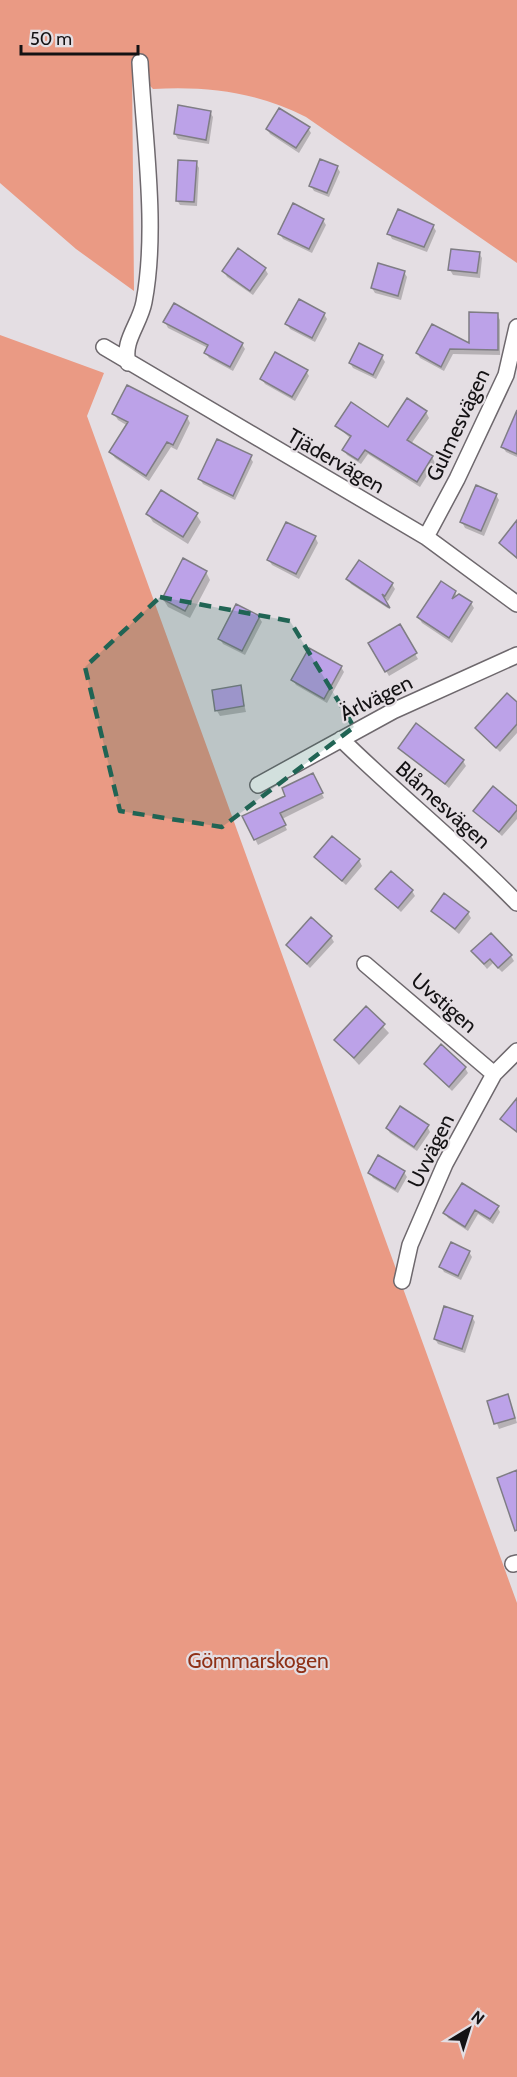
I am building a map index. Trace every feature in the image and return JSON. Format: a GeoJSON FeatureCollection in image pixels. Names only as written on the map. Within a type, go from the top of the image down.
{"type":"FeatureCollection","features":[{"type":"Feature","properties":{"kind":"street"},"geometry":{"type":"LineString","coordinates":[[128,363],[125,353],[143,304],[150,241],[140,62]]}},
{"type":"Feature","properties":{"kind":"street","name":"Gulmesvägen"},"geometry":{"type":"LineString","coordinates":[[426,537],[457,479],[506,375],[517,327]]}},
{"type":"Feature","properties":{"kind":"street","name":"Tjädervägen"},"geometry":{"type":"LineString","coordinates":[[104,347],[426,537],[517,604]]}},
{"type":"Feature","properties":{"kind":"street","name":"Ärlvägen"},"geometry":{"type":"LineString","coordinates":[[258,785],[393,711],[517,655]]}},
{"type":"Feature","properties":{"kind":"street","name":"Blåmesvägen"},"geometry":{"type":"LineString","coordinates":[[340,739],[393,790],[486,871],[517,903]]}},
{"type":"Feature","properties":{"kind":"street","name":"Uvstigen"},"geometry":{"type":"LineString","coordinates":[[365,964],[494,1074]]}},
{"type":"Feature","properties":{"kind":"street","name":"Uvvägen"},"geometry":{"type":"LineString","coordinates":[[402,1281],[411,1245],[445,1164],[494,1074],[517,1051]]}},
{"type":"Feature","properties":{"kind":"highlighted area"},"geometry":{"type":"Polygon","coordinates":[[[160,597],[290,621],[354,727],[222,827],[120,811],[85,667],[160,597]]]}},
{"type":"Feature","properties":{"kind":"green space"},"geometry":{"type":"Polygon","coordinates":[[[0,0],[517,0],[517,263],[306,117],[269,102],[231,92],[153,89],[132,67],[134,291],[76,249],[0,183],[0,0]]]}},
{"type":"Feature","properties":{"kind":"green space","name":"Gömmarskogen"},"geometry":{"type":"Polygon","coordinates":[[[0,335],[104,373],[87,416],[517,1603],[517,2077],[0,2077],[0,335]]]}},
{"type":"Feature","properties":{"kind":"building"},"geometry":{"type":"Polygon","coordinates":[[[178,105],[211,111],[206,140],[174,134],[178,105]]]}},
{"type":"Feature","properties":{"kind":"building"},"geometry":{"type":"Polygon","coordinates":[[[279,108],[310,127],[296,148],[266,129],[279,108]]]}},
{"type":"Feature","properties":{"kind":"building"},"geometry":{"type":"Polygon","coordinates":[[[320,159],[338,166],[327,193],[309,186],[320,159]]]}},
{"type":"Feature","properties":{"kind":"building"},"geometry":{"type":"Polygon","coordinates":[[[178,160],[197,161],[194,202],[176,201],[178,160]]]}},
{"type":"Feature","properties":{"kind":"building"},"geometry":{"type":"Polygon","coordinates":[[[293,203],[324,219],[309,249],[278,234],[293,203]]]}},
{"type":"Feature","properties":{"kind":"building"},"geometry":{"type":"Polygon","coordinates":[[[398,209],[434,225],[424,247],[387,234],[398,209]]]}},
{"type":"Feature","properties":{"kind":"building"},"geometry":{"type":"Polygon","coordinates":[[[238,248],[266,268],[250,291],[222,271],[238,248]]]}},
{"type":"Feature","properties":{"kind":"building"},"geometry":{"type":"Polygon","coordinates":[[[451,249],[480,252],[477,273],[448,270],[451,249]]]}},
{"type":"Feature","properties":{"kind":"building"},"geometry":{"type":"Polygon","coordinates":[[[378,263],[405,271],[398,296],[371,288],[378,263]]]}},
{"type":"Feature","properties":{"kind":"building"},"geometry":{"type":"Polygon","coordinates":[[[299,299],[325,313],[312,338],[285,324],[299,299]]]}},
{"type":"Feature","properties":{"kind":"building"},"geometry":{"type":"Polygon","coordinates":[[[174,303],[243,343],[230,367],[204,353],[208,345],[163,322],[174,303]]]}},
{"type":"Feature","properties":{"kind":"building"},"geometry":{"type":"Polygon","coordinates":[[[469,312],[498,313],[498,350],[450,349],[441,367],[416,353],[432,324],[469,343],[469,312]]]}},
{"type":"Feature","properties":{"kind":"building"},"geometry":{"type":"Polygon","coordinates":[[[359,343],[383,355],[373,375],[349,363],[359,343]]]}},
{"type":"Feature","properties":{"kind":"building"},"geometry":{"type":"Polygon","coordinates":[[[275,352],[308,370],[292,397],[260,379],[275,352]]]}},
{"type":"Feature","properties":{"kind":"building"},"geometry":{"type":"Polygon","coordinates":[[[127,385],[188,416],[173,445],[167,442],[146,476],[109,452],[128,422],[112,414],[127,385]]]}},
{"type":"Feature","properties":{"kind":"building"},"geometry":{"type":"Polygon","coordinates":[[[407,398],[427,411],[407,440],[433,456],[417,482],[365,450],[358,460],[342,450],[351,436],[335,426],[351,402],[388,427],[407,398]]]}},
{"type":"Feature","properties":{"kind":"building"},"geometry":{"type":"Polygon","coordinates":[[[517,410],[517,454],[501,447],[517,410]]]}},
{"type":"Feature","properties":{"kind":"building"},"geometry":{"type":"Polygon","coordinates":[[[217,439],[252,455],[233,496],[198,479],[217,439]]]}},
{"type":"Feature","properties":{"kind":"building"},"geometry":{"type":"Polygon","coordinates":[[[476,485],[497,494],[481,531],[460,522],[476,485]]]}},
{"type":"Feature","properties":{"kind":"building"},"geometry":{"type":"Polygon","coordinates":[[[161,490],[198,513],[183,537],[146,514],[161,490]]]}},
{"type":"Feature","properties":{"kind":"building"},"geometry":{"type":"Polygon","coordinates":[[[517,520],[517,558],[499,543],[517,520]]]}},
{"type":"Feature","properties":{"kind":"building"},"geometry":{"type":"Polygon","coordinates":[[[286,522],[316,536],[296,574],[267,560],[286,522]]]}},
{"type":"Feature","properties":{"kind":"building"},"geometry":{"type":"Polygon","coordinates":[[[183,558],[207,571],[185,611],[162,599],[183,558]]]}},
{"type":"Feature","properties":{"kind":"building"},"geometry":{"type":"Polygon","coordinates":[[[359,560],[393,583],[385,596],[382,594],[390,608],[346,579],[359,560]]]}},
{"type":"Feature","properties":{"kind":"building"},"geometry":{"type":"Polygon","coordinates":[[[441,581],[456,591],[452,599],[459,594],[472,602],[449,638],[417,617],[441,581]]]}},
{"type":"Feature","properties":{"kind":"building"},"geometry":{"type":"Polygon","coordinates":[[[236,604],[260,616],[242,651],[218,639],[236,604]]]}},
{"type":"Feature","properties":{"kind":"building"},"geometry":{"type":"Polygon","coordinates":[[[400,624],[417,653],[385,672],[368,643],[400,624]]]}},
{"type":"Feature","properties":{"kind":"building"},"geometry":{"type":"Polygon","coordinates":[[[309,648],[342,666],[324,699],[291,680],[309,648]]]}},
{"type":"Feature","properties":{"kind":"building"},"geometry":{"type":"Polygon","coordinates":[[[241,685],[244,706],[215,711],[212,690],[241,685]]]}},
{"type":"Feature","properties":{"kind":"building"},"geometry":{"type":"Polygon","coordinates":[[[507,693],[517,702],[517,724],[496,748],[475,728],[507,693]]]}},
{"type":"Feature","properties":{"kind":"building"},"geometry":{"type":"Polygon","coordinates":[[[416,723],[464,760],[445,784],[398,748],[416,723]]]}},
{"type":"Feature","properties":{"kind":"building"},"geometry":{"type":"Polygon","coordinates":[[[313,773],[323,793],[280,813],[286,825],[254,840],[242,816],[285,796],[282,788],[313,773]]]}},
{"type":"Feature","properties":{"kind":"building"},"geometry":{"type":"Polygon","coordinates":[[[493,786],[517,806],[517,810],[499,832],[473,811],[493,786]]]}},
{"type":"Feature","properties":{"kind":"building"},"geometry":{"type":"Polygon","coordinates":[[[332,836],[360,859],[342,881],[314,857],[332,836]]]}},
{"type":"Feature","properties":{"kind":"building"},"geometry":{"type":"Polygon","coordinates":[[[391,871],[413,890],[398,908],[375,889],[391,871]]]}},
{"type":"Feature","properties":{"kind":"building"},"geometry":{"type":"Polygon","coordinates":[[[444,893],[469,912],[455,929],[431,911],[444,893]]]}},
{"type":"Feature","properties":{"kind":"building"},"geometry":{"type":"Polygon","coordinates":[[[311,917],[332,936],[307,964],[286,945],[311,917]]]}},
{"type":"Feature","properties":{"kind":"building"},"geometry":{"type":"Polygon","coordinates":[[[491,933],[512,955],[498,968],[490,959],[484,964],[471,951],[491,933]]]}},
{"type":"Feature","properties":{"kind":"building"},"geometry":{"type":"Polygon","coordinates":[[[366,1006],[385,1024],[354,1058],[334,1040],[366,1006]]]}},
{"type":"Feature","properties":{"kind":"building"},"geometry":{"type":"Polygon","coordinates":[[[441,1044],[466,1067],[449,1087],[424,1064],[441,1044]]]}},
{"type":"Feature","properties":{"kind":"building"},"geometry":{"type":"Polygon","coordinates":[[[517,1098],[517,1132],[500,1119],[517,1098]]]}},
{"type":"Feature","properties":{"kind":"building"},"geometry":{"type":"Polygon","coordinates":[[[400,1106],[429,1125],[414,1147],[386,1128],[400,1106]]]}},
{"type":"Feature","properties":{"kind":"building"},"geometry":{"type":"Polygon","coordinates":[[[378,1155],[405,1171],[395,1189],[368,1173],[378,1155]]]}},
{"type":"Feature","properties":{"kind":"building"},"geometry":{"type":"Polygon","coordinates":[[[462,1183],[499,1206],[490,1219],[475,1210],[465,1227],[443,1213],[462,1183]]]}},
{"type":"Feature","properties":{"kind":"building"},"geometry":{"type":"Polygon","coordinates":[[[451,1242],[470,1251],[458,1276],[439,1267],[451,1242]]]}},
{"type":"Feature","properties":{"kind":"building"},"geometry":{"type":"Polygon","coordinates":[[[444,1306],[473,1316],[462,1349],[434,1339],[444,1306]]]}},
{"type":"Feature","properties":{"kind":"building"},"geometry":{"type":"Polygon","coordinates":[[[508,1394],[515,1418],[494,1424],[487,1401],[508,1394]]]}},
{"type":"Feature","properties":{"kind":"building"},"geometry":{"type":"Polygon","coordinates":[[[517,1470],[517,1530],[515,1531],[497,1478],[517,1470]]]}}]}
